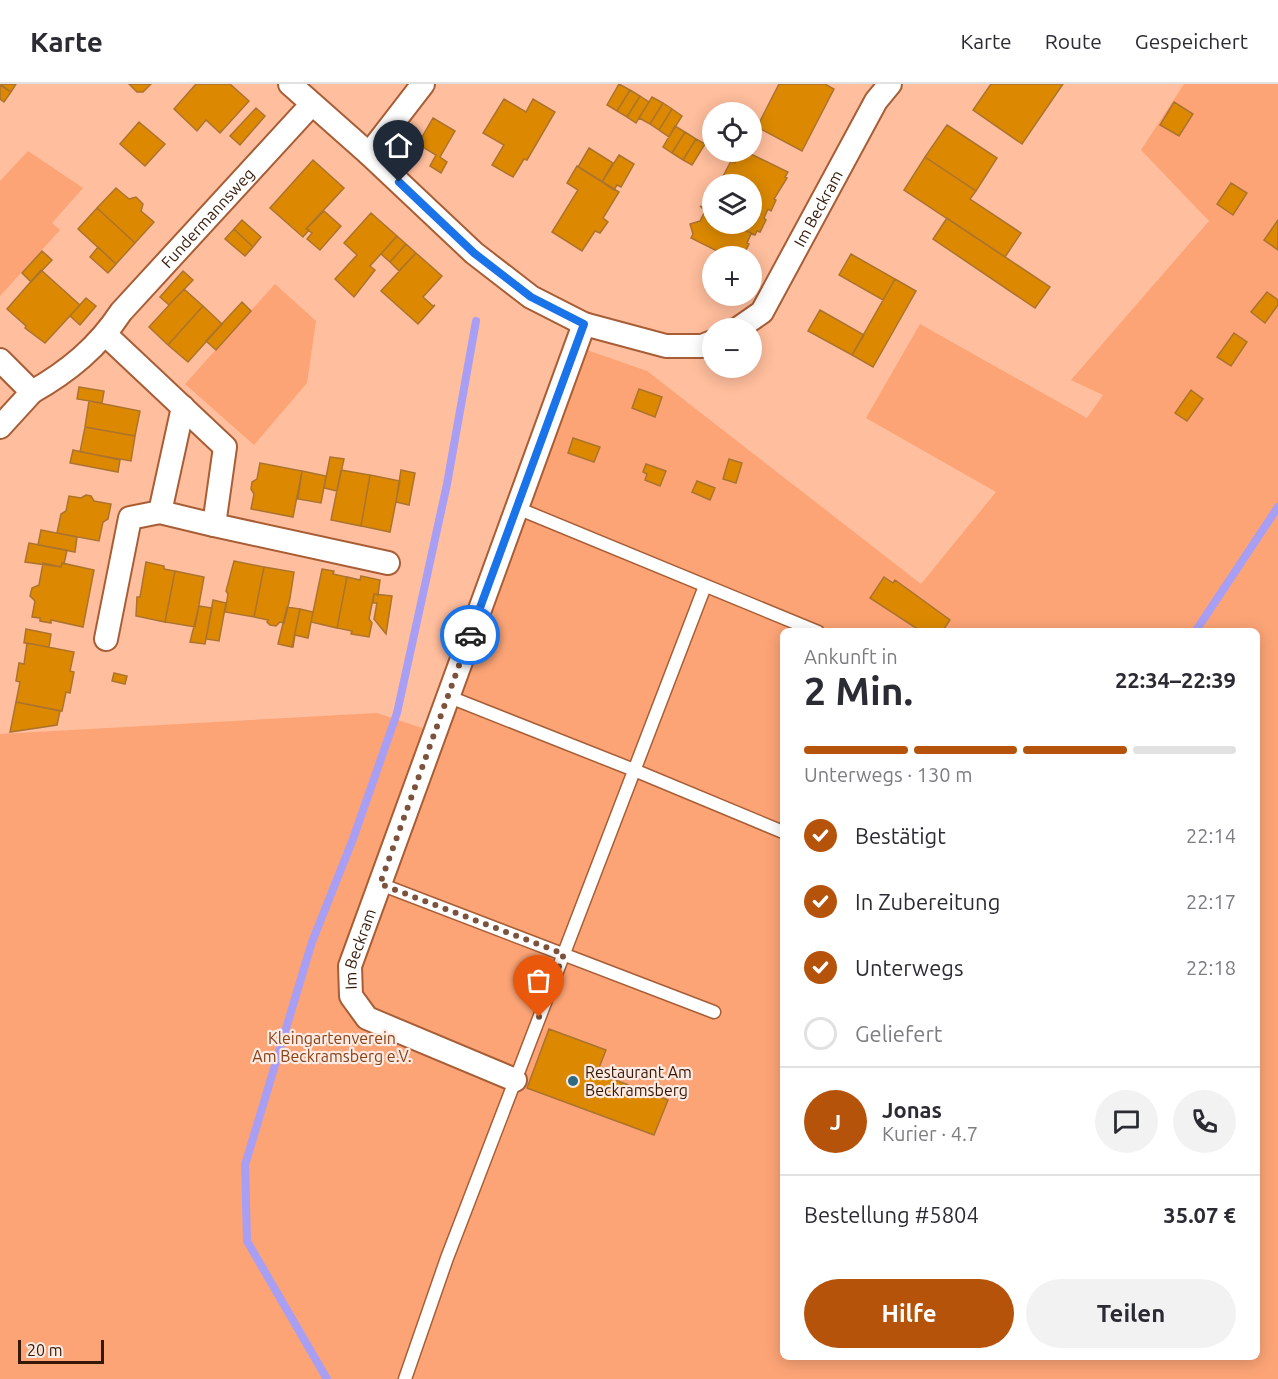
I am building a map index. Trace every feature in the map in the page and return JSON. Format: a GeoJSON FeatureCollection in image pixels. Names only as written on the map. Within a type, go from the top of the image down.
{"type":"FeatureCollection","features":[{"type":"Feature","properties":{"kind":"street"},"geometry":{"type":"LineString","coordinates":[[290,84],[369,154],[474,253],[531,297],[584,324],[666,346],[702,346]]}},
{"type":"Feature","properties":{"kind":"street"},"geometry":{"type":"LineString","coordinates":[[369,154],[423,84]]}},
{"type":"Feature","properties":{"kind":"street","name":"Im Beckram"},"geometry":{"type":"LineString","coordinates":[[753,318],[762,312],[876,101],[890,84]]}},
{"type":"Feature","properties":{"kind":"street","name":"Fundermannsweg"},"geometry":{"type":"LineString","coordinates":[[0,427],[32,392],[63,374],[106,334],[122,312],[312,104]]}},
{"type":"Feature","properties":{"kind":"street","name":"Im Beckram"},"geometry":{"type":"LineString","coordinates":[[515,1080],[367,1018],[351,996],[350,966],[584,324]]}},
{"type":"Feature","properties":{"kind":"street"},"geometry":{"type":"LineString","coordinates":[[106,334],[225,447],[214,525]]}},
{"type":"Feature","properties":{"kind":"street"},"geometry":{"type":"LineString","coordinates":[[0,360],[32,392]]}},
{"type":"Feature","properties":{"kind":"street"},"geometry":{"type":"LineString","coordinates":[[160,512],[183,407]]}},
{"type":"Feature","properties":{"kind":"street"},"geometry":{"type":"LineString","coordinates":[[106,639],[130,518],[160,512],[388,563]]}},
{"type":"Feature","properties":{"kind":"lane"},"geometry":{"type":"LineString","coordinates":[[517,508],[808,628]]}},
{"type":"Feature","properties":{"kind":"lane"},"geometry":{"type":"LineString","coordinates":[[405,1379],[447,1258],[705,586]]}},
{"type":"Feature","properties":{"kind":"lane"},"geometry":{"type":"LineString","coordinates":[[447,696],[780,831]]}},
{"type":"Feature","properties":{"kind":"lane"},"geometry":{"type":"LineString","coordinates":[[380,884],[714,1012]]}},
{"type":"Feature","properties":{"kind":"green space","name":"Kleingartenverein Am Beckramsberg e.V."},"geometry":{"type":"Polygon","coordinates":[[[1184,84],[1278,84],[1278,1379],[0,1379],[0,734],[377,713],[443,735],[587,350],[647,371],[921,584],[996,492],[866,418],[920,324],[1087,418],[1103,395],[1071,380],[1209,221],[1141,150],[1184,84]]]}},
{"type":"Feature","properties":{"kind":"green space"},"geometry":{"type":"Polygon","coordinates":[[[28,151],[83,188],[52,223],[60,230],[0,296],[0,181],[28,151]]]}},
{"type":"Feature","properties":{"kind":"green space"},"geometry":{"type":"Polygon","coordinates":[[[275,284],[316,321],[307,383],[254,445],[185,384],[275,284]]]}},
{"type":"Feature","properties":{"kind":"building"},"geometry":{"type":"Polygon","coordinates":[[[0,84],[16,84],[11,92],[0,84]]]}},
{"type":"Feature","properties":{"kind":"building"},"geometry":{"type":"Polygon","coordinates":[[[129,84],[151,84],[143,92],[137,92],[129,84]]]}},
{"type":"Feature","properties":{"kind":"building"},"geometry":{"type":"Polygon","coordinates":[[[196,84],[230,84],[249,101],[220,133],[206,120],[197,131],[174,109],[196,84]]]}},
{"type":"Feature","properties":{"kind":"building"},"geometry":{"type":"Polygon","coordinates":[[[619,84],[630,90],[617,111],[607,105],[619,84]]]}},
{"type":"Feature","properties":{"kind":"building"},"geometry":{"type":"Polygon","coordinates":[[[779,84],[825,84],[834,89],[802,151],[762,130],[762,117],[779,84]]]}},
{"type":"Feature","properties":{"kind":"building"},"geometry":{"type":"Polygon","coordinates":[[[991,84],[1063,84],[1022,144],[973,110],[991,84]]]}},
{"type":"Feature","properties":{"kind":"building"},"geometry":{"type":"Polygon","coordinates":[[[0,85],[11,92],[4,102],[0,99],[0,85]]]}},
{"type":"Feature","properties":{"kind":"building"},"geometry":{"type":"Polygon","coordinates":[[[630,90],[640,96],[627,117],[617,111],[630,90]]]}},
{"type":"Feature","properties":{"kind":"building"},"geometry":{"type":"Polygon","coordinates":[[[640,96],[649,102],[636,123],[627,117],[640,96]]]}},
{"type":"Feature","properties":{"kind":"building"},"geometry":{"type":"Polygon","coordinates":[[[652,97],[663,103],[650,124],[639,118],[652,97]]]}},
{"type":"Feature","properties":{"kind":"building"},"geometry":{"type":"Polygon","coordinates":[[[504,99],[526,112],[533,99],[555,112],[527,160],[524,159],[513,177],[492,165],[504,145],[483,133],[504,99]]]}},
{"type":"Feature","properties":{"kind":"building"},"geometry":{"type":"Polygon","coordinates":[[[1174,102],[1193,114],[1179,136],[1160,125],[1174,102]]]}},
{"type":"Feature","properties":{"kind":"building"},"geometry":{"type":"Polygon","coordinates":[[[663,103],[672,109],[659,130],[650,124],[663,103]]]}},
{"type":"Feature","properties":{"kind":"building"},"geometry":{"type":"Polygon","coordinates":[[[256,108],[265,116],[240,145],[230,136],[256,108]]]}},
{"type":"Feature","properties":{"kind":"building"},"geometry":{"type":"Polygon","coordinates":[[[672,109],[682,116],[669,137],[659,130],[672,109]]]}},
{"type":"Feature","properties":{"kind":"building"},"geometry":{"type":"Polygon","coordinates":[[[433,118],[455,131],[440,157],[447,162],[441,173],[430,166],[436,155],[418,144],[433,118]]]}},
{"type":"Feature","properties":{"kind":"building"},"geometry":{"type":"Polygon","coordinates":[[[139,122],[165,144],[145,166],[120,144],[139,122]]]}},
{"type":"Feature","properties":{"kind":"building"},"geometry":{"type":"Polygon","coordinates":[[[947,125],[997,158],[976,191],[925,157],[947,125]]]}},
{"type":"Feature","properties":{"kind":"building"},"geometry":{"type":"Polygon","coordinates":[[[675,126],[685,132],[672,153],[663,147],[675,126]]]}},
{"type":"Feature","properties":{"kind":"building"},"geometry":{"type":"Polygon","coordinates":[[[685,132],[696,139],[683,160],[672,153],[685,132]]]}},
{"type":"Feature","properties":{"kind":"building"},"geometry":{"type":"Polygon","coordinates":[[[696,139],[702,142],[702,149],[692,165],[683,160],[696,139]]]}},
{"type":"Feature","properties":{"kind":"building"},"geometry":{"type":"Polygon","coordinates":[[[589,148],[613,163],[602,182],[578,167],[589,148]]]}},
{"type":"Feature","properties":{"kind":"building"},"geometry":{"type":"Polygon","coordinates":[[[619,155],[634,164],[621,187],[617,185],[614,190],[602,182],[619,155]]]}},
{"type":"Feature","properties":{"kind":"building"},"geometry":{"type":"Polygon","coordinates":[[[925,157],[976,191],[970,199],[1021,233],[1005,257],[904,190],[925,157]]]}},
{"type":"Feature","properties":{"kind":"building"},"geometry":{"type":"Polygon","coordinates":[[[762,159],[788,172],[785,177],[787,178],[774,199],[776,200],[771,211],[768,209],[762,228],[762,174],[724,174],[730,162],[762,162],[762,159]]]}},
{"type":"Feature","properties":{"kind":"building"},"geometry":{"type":"Polygon","coordinates":[[[313,160],[344,188],[306,229],[309,230],[303,237],[270,208],[313,160]]]}},
{"type":"Feature","properties":{"kind":"building"},"geometry":{"type":"Polygon","coordinates":[[[577,166],[619,192],[603,218],[608,222],[600,233],[595,231],[582,251],[552,232],[578,190],[567,183],[577,166]]]}},
{"type":"Feature","properties":{"kind":"building"},"geometry":{"type":"Polygon","coordinates":[[[1231,183],[1247,193],[1233,215],[1217,204],[1231,183]]]}},
{"type":"Feature","properties":{"kind":"building"},"geometry":{"type":"Polygon","coordinates":[[[116,188],[129,199],[136,197],[143,204],[141,211],[154,222],[135,243],[97,208],[116,188]]]}},
{"type":"Feature","properties":{"kind":"building"},"geometry":{"type":"Polygon","coordinates":[[[97,208],[135,243],[116,264],[78,229],[97,208]]]}},
{"type":"Feature","properties":{"kind":"building"},"geometry":{"type":"Polygon","coordinates":[[[324,211],[341,226],[320,250],[307,239],[312,233],[306,229],[324,211]]]}},
{"type":"Feature","properties":{"kind":"building"},"geometry":{"type":"Polygon","coordinates":[[[371,213],[397,236],[370,266],[375,270],[354,297],[335,279],[357,255],[344,243],[371,213]]]}},
{"type":"Feature","properties":{"kind":"building"},"geometry":{"type":"Polygon","coordinates":[[[702,217],[702,234],[751,234],[747,243],[749,244],[748,246],[707,246],[691,238],[693,234],[690,224],[700,221],[702,217]]]}},
{"type":"Feature","properties":{"kind":"building"},"geometry":{"type":"Polygon","coordinates":[[[947,218],[1050,287],[1035,308],[933,239],[947,218]]]}},
{"type":"Feature","properties":{"kind":"building"},"geometry":{"type":"Polygon","coordinates":[[[242,220],[261,237],[253,247],[234,229],[242,220]]]}},
{"type":"Feature","properties":{"kind":"building"},"geometry":{"type":"Polygon","coordinates":[[[1278,220],[1278,250],[1264,240],[1278,220]]]}},
{"type":"Feature","properties":{"kind":"building"},"geometry":{"type":"Polygon","coordinates":[[[234,229],[253,247],[245,256],[225,239],[234,229]]]}},
{"type":"Feature","properties":{"kind":"building"},"geometry":{"type":"Polygon","coordinates":[[[397,236],[406,244],[390,262],[381,254],[397,236]]]}},
{"type":"Feature","properties":{"kind":"building"},"geometry":{"type":"Polygon","coordinates":[[[406,244],[416,253],[399,271],[390,262],[406,244]]]}},
{"type":"Feature","properties":{"kind":"building"},"geometry":{"type":"Polygon","coordinates":[[[98,247],[116,264],[108,273],[90,257],[98,247]]]}},
{"type":"Feature","properties":{"kind":"building"},"geometry":{"type":"Polygon","coordinates":[[[42,251],[52,260],[31,282],[22,273],[42,251]]]}},
{"type":"Feature","properties":{"kind":"building"},"geometry":{"type":"Polygon","coordinates":[[[416,253],[442,276],[423,297],[433,306],[435,305],[418,324],[381,291],[416,253]]]}},
{"type":"Feature","properties":{"kind":"building"},"geometry":{"type":"Polygon","coordinates":[[[851,254],[895,279],[883,300],[839,275],[851,254]]]}},
{"type":"Feature","properties":{"kind":"building"},"geometry":{"type":"Polygon","coordinates":[[[41,270],[80,305],[45,343],[25,328],[26,326],[7,309],[41,270]]]}},
{"type":"Feature","properties":{"kind":"building"},"geometry":{"type":"Polygon","coordinates":[[[183,271],[193,280],[169,305],[160,297],[183,271]]]}},
{"type":"Feature","properties":{"kind":"building"},"geometry":{"type":"Polygon","coordinates":[[[895,279],[916,291],[873,367],[852,355],[895,279]]]}},
{"type":"Feature","properties":{"kind":"building"},"geometry":{"type":"Polygon","coordinates":[[[184,289],[203,306],[168,345],[149,327],[184,289]]]}},
{"type":"Feature","properties":{"kind":"building"},"geometry":{"type":"Polygon","coordinates":[[[1267,292],[1278,300],[1278,305],[1265,323],[1251,312],[1267,292]]]}},
{"type":"Feature","properties":{"kind":"building"},"geometry":{"type":"Polygon","coordinates":[[[86,298],[96,306],[80,325],[70,316],[86,298]]]}},
{"type":"Feature","properties":{"kind":"building"},"geometry":{"type":"Polygon","coordinates":[[[242,302],[251,311],[216,350],[206,341],[242,302]]]}},
{"type":"Feature","properties":{"kind":"building"},"geometry":{"type":"Polygon","coordinates":[[[203,306],[222,324],[188,362],[168,345],[203,306]]]}},
{"type":"Feature","properties":{"kind":"building"},"geometry":{"type":"Polygon","coordinates":[[[820,310],[864,335],[852,355],[808,331],[820,310]]]}},
{"type":"Feature","properties":{"kind":"building"},"geometry":{"type":"Polygon","coordinates":[[[1234,333],[1247,342],[1231,366],[1217,357],[1234,333]]]}},
{"type":"Feature","properties":{"kind":"building"},"geometry":{"type":"Polygon","coordinates":[[[79,387],[104,391],[102,403],[77,399],[79,387]]]}},
{"type":"Feature","properties":{"kind":"building"},"geometry":{"type":"Polygon","coordinates":[[[639,389],[662,397],[655,417],[632,408],[639,389]]]}},
{"type":"Feature","properties":{"kind":"building"},"geometry":{"type":"Polygon","coordinates":[[[1191,390],[1203,399],[1187,421],[1175,413],[1191,390]]]}},
{"type":"Feature","properties":{"kind":"building"},"geometry":{"type":"Polygon","coordinates":[[[89,401],[140,411],[135,436],[85,427],[89,401]]]}},
{"type":"Feature","properties":{"kind":"building"},"geometry":{"type":"Polygon","coordinates":[[[85,427],[135,436],[131,461],[80,452],[85,427]]]}},
{"type":"Feature","properties":{"kind":"building"},"geometry":{"type":"Polygon","coordinates":[[[573,438],[600,447],[594,462],[568,453],[573,438]]]}},
{"type":"Feature","properties":{"kind":"building"},"geometry":{"type":"Polygon","coordinates":[[[73,450],[120,460],[118,472],[70,463],[73,450]]]}},
{"type":"Feature","properties":{"kind":"building"},"geometry":{"type":"Polygon","coordinates":[[[330,457],[344,459],[337,491],[324,488],[330,457]]]}},
{"type":"Feature","properties":{"kind":"building"},"geometry":{"type":"Polygon","coordinates":[[[729,459],[742,463],[736,483],[723,479],[729,459]]]}},
{"type":"Feature","properties":{"kind":"building"},"geometry":{"type":"Polygon","coordinates":[[[260,463],[302,471],[293,517],[251,509],[254,494],[251,489],[252,482],[257,479],[260,463]]]}},
{"type":"Feature","properties":{"kind":"building"},"geometry":{"type":"Polygon","coordinates":[[[646,464],[666,471],[660,486],[645,480],[647,474],[643,472],[646,464]]]}},
{"type":"Feature","properties":{"kind":"building"},"geometry":{"type":"Polygon","coordinates":[[[341,470],[370,475],[361,526],[331,520],[341,470]]]}},
{"type":"Feature","properties":{"kind":"building"},"geometry":{"type":"Polygon","coordinates":[[[401,470],[415,473],[409,505],[396,502],[401,470]]]}},
{"type":"Feature","properties":{"kind":"building"},"geometry":{"type":"Polygon","coordinates":[[[302,471],[326,476],[321,503],[298,499],[302,471]]]}},
{"type":"Feature","properties":{"kind":"building"},"geometry":{"type":"Polygon","coordinates":[[[370,475],[400,481],[390,532],[361,526],[370,475]]]}},
{"type":"Feature","properties":{"kind":"building"},"geometry":{"type":"Polygon","coordinates":[[[697,481],[715,488],[710,500],[692,492],[697,481]]]}},
{"type":"Feature","properties":{"kind":"building"},"geometry":{"type":"Polygon","coordinates":[[[86,495],[91,496],[94,501],[111,504],[108,519],[103,522],[99,541],[57,533],[61,514],[66,511],[69,496],[81,498],[86,495]]]}},
{"type":"Feature","properties":{"kind":"building"},"geometry":{"type":"Polygon","coordinates":[[[41,530],[77,537],[75,552],[38,545],[41,530]]]}},
{"type":"Feature","properties":{"kind":"building"},"geometry":{"type":"Polygon","coordinates":[[[29,543],[67,550],[64,564],[62,563],[61,567],[25,562],[29,543]]]}},
{"type":"Feature","properties":{"kind":"building"},"geometry":{"type":"Polygon","coordinates":[[[234,561],[264,567],[254,617],[225,612],[228,594],[226,591],[234,561]]]}},
{"type":"Feature","properties":{"kind":"building"},"geometry":{"type":"Polygon","coordinates":[[[146,562],[175,571],[165,622],[136,616],[137,597],[140,597],[146,562]]]}},
{"type":"Feature","properties":{"kind":"building"},"geometry":{"type":"Polygon","coordinates":[[[43,563],[61,567],[62,563],[94,570],[83,627],[51,620],[51,623],[40,621],[40,618],[32,617],[35,601],[30,596],[32,588],[39,585],[43,563]]]}},
{"type":"Feature","properties":{"kind":"building"},"geometry":{"type":"Polygon","coordinates":[[[264,567],[294,572],[284,623],[280,622],[276,626],[270,625],[268,620],[254,617],[264,567]]]}},
{"type":"Feature","properties":{"kind":"building"},"geometry":{"type":"Polygon","coordinates":[[[322,569],[347,577],[337,628],[311,622],[322,569]]]}},
{"type":"Feature","properties":{"kind":"building"},"geometry":{"type":"Polygon","coordinates":[[[175,571],[204,577],[195,627],[165,622],[175,571]]]}},
{"type":"Feature","properties":{"kind":"building"},"geometry":{"type":"Polygon","coordinates":[[[361,576],[380,580],[378,595],[374,594],[369,619],[372,623],[369,637],[351,634],[352,631],[337,628],[347,577],[360,580],[361,576]]]}},
{"type":"Feature","properties":{"kind":"building"},"geometry":{"type":"Polygon","coordinates":[[[884,577],[893,583],[895,580],[950,620],[945,628],[916,628],[870,598],[884,577]]]}},
{"type":"Feature","properties":{"kind":"building"},"geometry":{"type":"Polygon","coordinates":[[[374,594],[392,596],[386,634],[374,619],[377,603],[373,603],[374,594]]]}},
{"type":"Feature","properties":{"kind":"building"},"geometry":{"type":"Polygon","coordinates":[[[213,600],[226,603],[219,641],[206,639],[213,600]]]}},
{"type":"Feature","properties":{"kind":"building"},"geometry":{"type":"Polygon","coordinates":[[[199,606],[212,608],[205,644],[190,642],[199,606]]]}},
{"type":"Feature","properties":{"kind":"building"},"geometry":{"type":"Polygon","coordinates":[[[287,607],[300,609],[292,647],[278,644],[287,607]]]}},
{"type":"Feature","properties":{"kind":"building"},"geometry":{"type":"Polygon","coordinates":[[[300,609],[313,612],[308,638],[295,635],[292,647],[300,609]]]}},
{"type":"Feature","properties":{"kind":"building"},"geometry":{"type":"Polygon","coordinates":[[[26,629],[51,634],[49,647],[24,643],[26,629]]]}},
{"type":"Feature","properties":{"kind":"building"},"geometry":{"type":"Polygon","coordinates":[[[27,643],[74,652],[70,671],[74,672],[70,693],[66,692],[62,711],[16,702],[20,682],[16,681],[19,663],[24,664],[27,643]]]}},
{"type":"Feature","properties":{"kind":"building"},"geometry":{"type":"Polygon","coordinates":[[[114,673],[127,676],[125,684],[112,681],[114,673]]]}},
{"type":"Feature","properties":{"kind":"building"},"geometry":{"type":"Polygon","coordinates":[[[16,702],[60,711],[57,725],[10,732],[16,702]]]}},
{"type":"Feature","properties":{"kind":"building","name":"Restaurant Am Beckramsberg"},"geometry":{"type":"Polygon","coordinates":[[[549,1029],[606,1050],[597,1073],[668,1100],[654,1135],[527,1088],[549,1029]]]}},
{"type":"Feature","properties":{"kind":"waterway"},"geometry":{"type":"LineString","coordinates":[[327,1379],[247,1241],[245,1165],[312,942],[353,839],[397,713],[447,484],[476,321]]}},
{"type":"Feature","properties":{"kind":"waterway"},"geometry":{"type":"LineString","coordinates":[[1198,628],[1278,507]]}},
{"type":"Feature","properties":{"kind":"way so far"},"geometry":{"type":"LineString","coordinates":[[470,635],[380,884],[564,954],[539,1017]]}},
{"type":"Feature","properties":{"kind":"place","name":"Restaurant Am Beckramsberg"},"geometry":{"type":"Point","coordinates":[573,1081]}},
{"type":"Feature","properties":{"kind":"route"},"geometry":{"type":"LineString","coordinates":[[399,182],[474,253],[531,297],[584,324],[470,635]]}}]}
